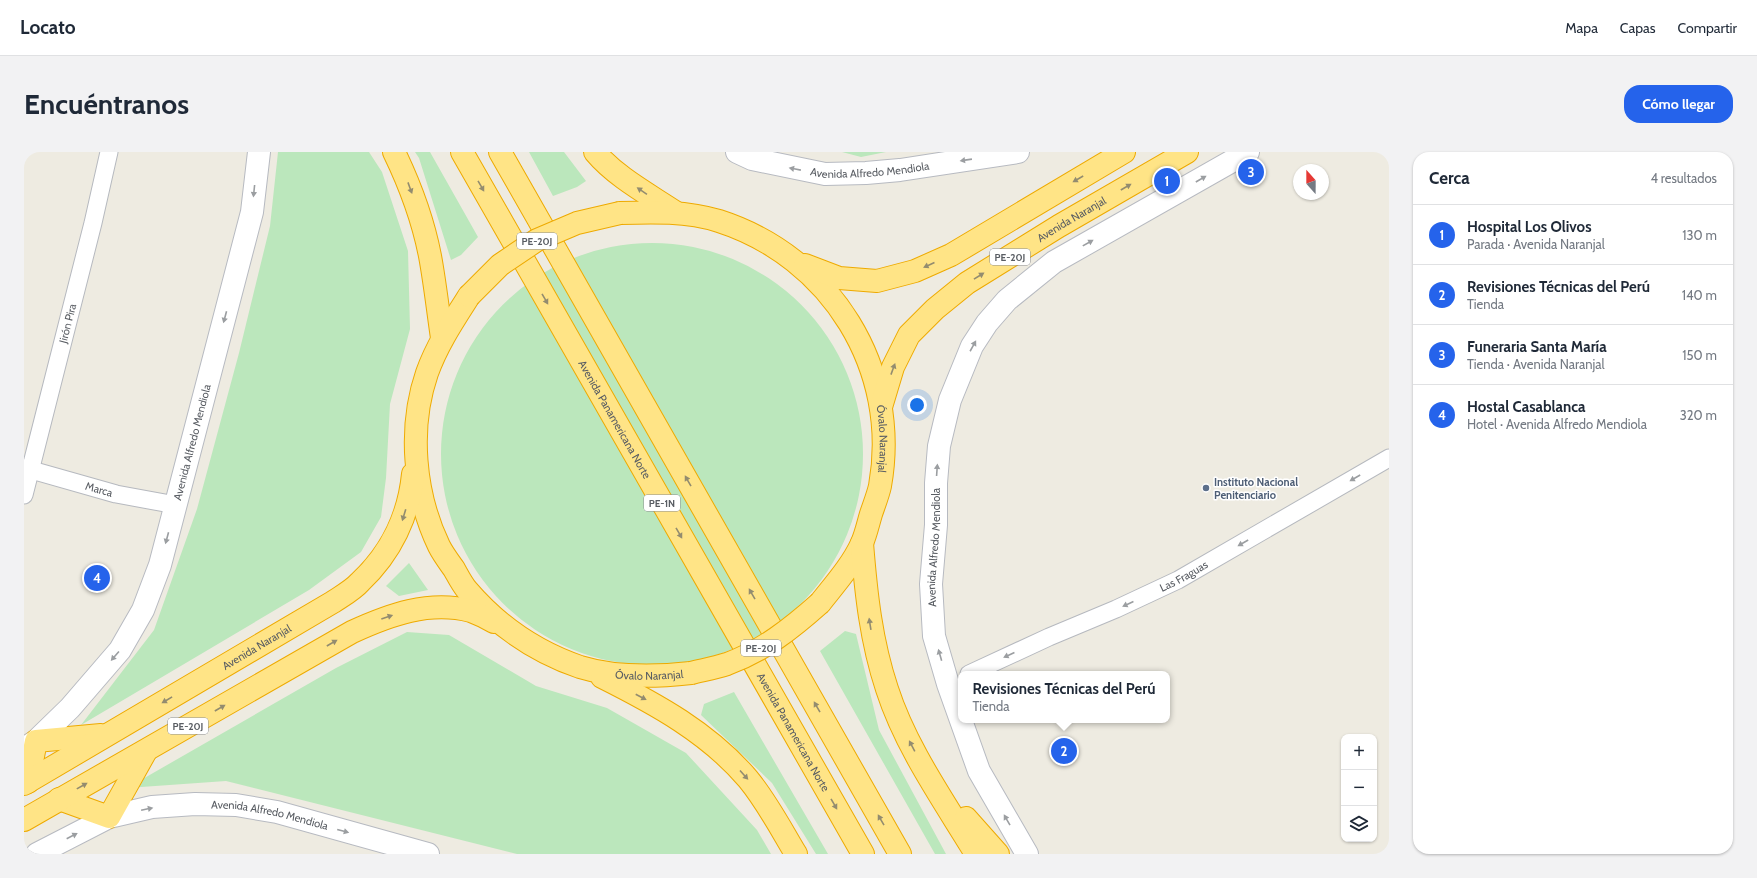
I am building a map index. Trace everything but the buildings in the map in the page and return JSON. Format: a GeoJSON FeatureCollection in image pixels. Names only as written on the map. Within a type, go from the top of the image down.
{"type":"FeatureCollection","features":[{"type":"Feature","properties":{"kind":"highway"},"geometry":{"type":"LineString","coordinates":[[394,152],[406,175],[421,220],[430,256],[442,338]]}},
{"type":"Feature","properties":{"kind":"highway","name":"Avenida Panamericana Norte"},"geometry":{"type":"LineString","coordinates":[[462,152],[863,854]]}},
{"type":"Feature","properties":{"kind":"highway","name":"PE-1N"},"geometry":{"type":"LineString","coordinates":[[500,152],[900,854]]}},
{"type":"Feature","properties":{"kind":"highway"},"geometry":{"type":"LineString","coordinates":[[595,152],[602,160],[634,185],[675,212]]}},
{"type":"Feature","properties":{"kind":"highway","name":"PE-20J"},"geometry":{"type":"LineString","coordinates":[[796,262],[839,278],[877,281],[915,271],[951,255],[1124,152]]}},
{"type":"Feature","properties":{"kind":"highway","name":"Avenida Naranjal"},"geometry":{"type":"LineString","coordinates":[[881,406],[893,367],[909,335],[935,309],[967,283],[1032,242],[1187,152]]}},
{"type":"Feature","properties":{"kind":"highway","name":"Óvalo Naranjal"},"geometry":{"type":"LineString","coordinates":[[675,212],[718,221],[759,237],[796,262],[827,291],[852,326],[870,365],[881,406],[884,446],[880,486],[862,543],[848,566],[820,603],[792,628],[761,648],[727,664],[691,673],[654,677],[617,675],[581,667],[540,650],[502,625],[466,589],[439,547],[422,499],[416,449],[418,411],[427,373],[442,338],[469,296],[500,265],[537,240],[577,223],[620,213],[675,212]]}},
{"type":"Feature","properties":{"kind":"highway","name":"Avenida Naranjal"},"geometry":{"type":"LineString","coordinates":[[26,783],[333,602],[360,583],[384,555],[400,529],[412,490],[416,449]]}},
{"type":"Feature","properties":{"kind":"highway"},"geometry":{"type":"LineString","coordinates":[[862,543],[870,625],[887,690],[903,728],[931,780],[976,854]]}},
{"type":"Feature","properties":{"kind":"highway","name":"PE-20J"},"geometry":{"type":"LineString","coordinates":[[24,820],[352,632],[387,616],[410,610],[440,607],[472,611],[502,625]]}},
{"type":"Feature","properties":{"kind":"highway"},"geometry":{"type":"LineString","coordinates":[[581,667],[663,710],[717,747],[749,780],[774,816],[796,854]]}},
{"type":"Feature","properties":{"kind":"highway"},"geometry":{"type":"LineString","coordinates":[[26,783],[30,745],[108,735]]}},
{"type":"Feature","properties":{"kind":"highway"},"geometry":{"type":"LineString","coordinates":[[60,799],[109,817],[146,751]]}},
{"type":"Feature","properties":{"kind":"highway"},"geometry":{"type":"LineString","coordinates":[[931,780],[998,854]]}},
{"type":"Feature","properties":{"kind":"main road","name":"Avenida Alfredo Mendiola"},"geometry":{"type":"LineString","coordinates":[[30,745],[70,708],[120,650],[143,610],[160,565],[252,212],[259,152]]}},
{"type":"Feature","properties":{"kind":"main road","name":"Avenida Alfredo Mendiola"},"geometry":{"type":"LineString","coordinates":[[737,152],[752,159],[825,174],[900,170],[1012,153]]}},
{"type":"Feature","properties":{"kind":"main road","name":"Avenida Alfredo Mendiola"},"geometry":{"type":"LineString","coordinates":[[958,695],[954,680],[934,636],[932,584],[936,525],[936,483],[939,446],[950,400],[972,346],[987,323],[1007,300],[1054,262],[1248,152]]}},
{"type":"Feature","properties":{"kind":"main road","name":"Avenida Alfredo Mendiola"},"geometry":{"type":"LineString","coordinates":[[966,723],[979,771],[1027,854]]}},
{"type":"Feature","properties":{"kind":"main road","name":"Avenida Alfredo Mendiola"},"geometry":{"type":"LineString","coordinates":[[109,817],[152,807],[195,804],[236,805],[276,812],[428,854]]}},
{"type":"Feature","properties":{"kind":"main road"},"geometry":{"type":"LineString","coordinates":[[37,854],[109,817]]}},
{"type":"Feature","properties":{"kind":"street","name":"Jirón Pira"},"geometry":{"type":"LineString","coordinates":[[24,495],[27,469],[93,222],[109,152]]}},
{"type":"Feature","properties":{"kind":"street","name":"Las Fraguas"},"geometry":{"type":"LineString","coordinates":[[976,671],[1178,580],[1389,458]]}},
{"type":"Feature","properties":{"kind":"street","name":"Marca"},"geometry":{"type":"LineString","coordinates":[[27,469],[116,494],[176,505]]}},
{"type":"Feature","properties":{"kind":"green space"},"geometry":{"type":"Polygon","coordinates":[[[278,152],[369,152],[382,172],[408,251],[410,329],[390,404],[386,478],[381,517],[361,552],[309,590],[81,725],[154,630],[197,509],[239,353],[270,226],[278,152]]]}},
{"type":"Feature","properties":{"kind":"green space"},"geometry":{"type":"Polygon","coordinates":[[[415,152],[430,152],[478,237],[461,255],[451,260],[419,158],[415,152]]]}},
{"type":"Feature","properties":{"kind":"green space"},"geometry":{"type":"Polygon","coordinates":[[[529,152],[564,152],[586,181],[577,187],[553,196],[529,152]]]}},
{"type":"Feature","properties":{"kind":"green space"},"geometry":{"type":"Polygon","coordinates":[[[842,152],[886,152],[861,157],[842,152]]]}},
{"type":"Feature","properties":{"kind":"green space"},"geometry":{"type":"Polygon","coordinates":[[[652,243],[693,247],[733,259],[769,278],[801,305],[828,337],[847,373],[859,413],[863,454],[859,495],[847,535],[828,571],[801,603],[769,630],[733,649],[693,661],[652,665],[611,661],[571,649],[535,630],[503,603],[476,571],[457,535],[445,495],[441,454],[445,413],[457,373],[476,337],[503,305],[535,278],[571,259],[611,247],[652,243]]]}},
{"type":"Feature","properties":{"kind":"green space"},"geometry":{"type":"Polygon","coordinates":[[[409,563],[428,590],[399,596],[386,586],[409,563]]]}},
{"type":"Feature","properties":{"kind":"green space"},"geometry":{"type":"Polygon","coordinates":[[[845,631],[856,634],[879,730],[946,854],[935,854],[820,651],[845,631]]]}},
{"type":"Feature","properties":{"kind":"green space"},"geometry":{"type":"Polygon","coordinates":[[[407,632],[449,635],[536,686],[607,708],[686,753],[757,830],[771,854],[517,854],[226,781],[127,788],[336,668],[407,632]]]}},
{"type":"Feature","properties":{"kind":"green space"},"geometry":{"type":"Polygon","coordinates":[[[734,692],[828,854],[816,854],[772,783],[701,715],[704,704],[734,692]]]}},
{"type":"Feature","properties":{"kind":"place","name":"Funeraria Santa María"},"geometry":{"type":"Point","coordinates":[1251,172]}},
{"type":"Feature","properties":{"kind":"place","name":"Hospital Los Olivos"},"geometry":{"type":"Point","coordinates":[1167,181]}},
{"type":"Feature","properties":{"kind":"place","name":"Instituto Nacional Penitenciario"},"geometry":{"type":"Point","coordinates":[1206,488]}},
{"type":"Feature","properties":{"kind":"place","name":"Hostal Casablanca"},"geometry":{"type":"Point","coordinates":[97,578]}},
{"type":"Feature","properties":{"kind":"place","name":"Revisiones Técnicas del Perú"},"geometry":{"type":"Point","coordinates":[1064,751]}}]}
